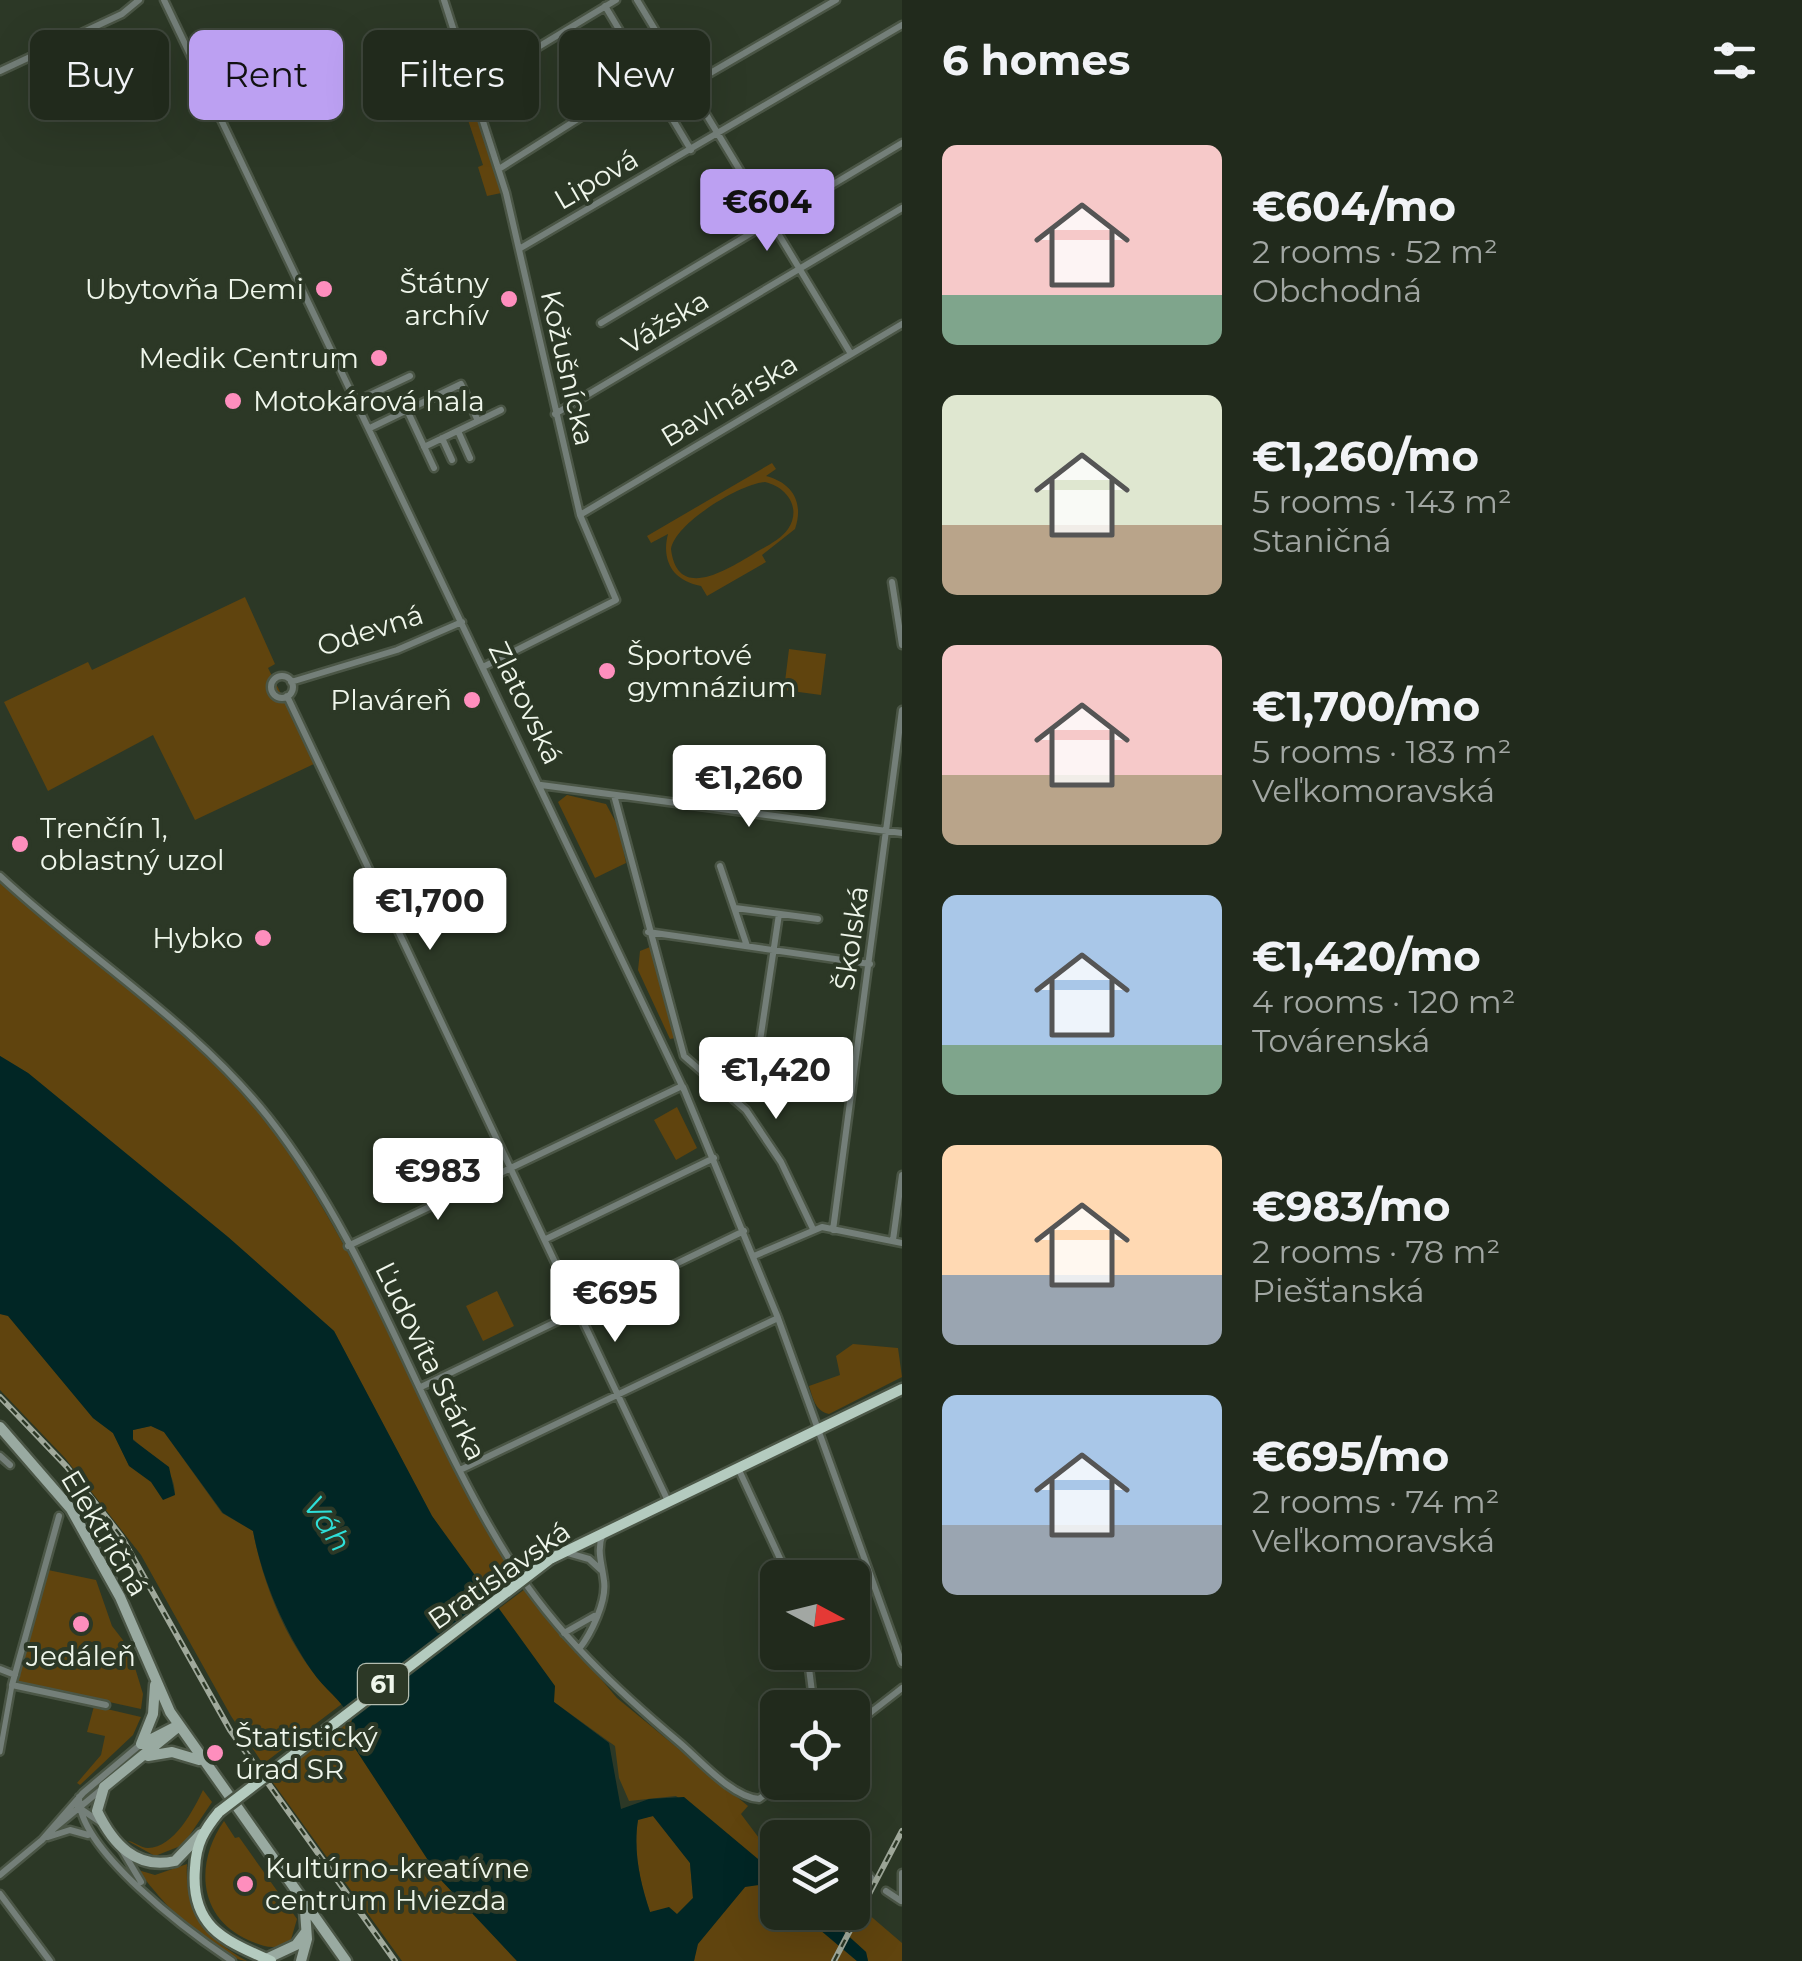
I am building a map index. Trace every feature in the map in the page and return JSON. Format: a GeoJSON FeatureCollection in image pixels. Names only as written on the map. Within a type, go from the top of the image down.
{"type":"FeatureCollection","features":[{"type":"Feature","properties":{"kind":"main road","name":"Bratislavská"},"geometry":{"type":"LineString","coordinates":[[201,1834],[219,1812],[562,1552],[902,1388]]}},
{"type":"Feature","properties":{"kind":"main road","name":"Električná"},"geometry":{"type":"LineString","coordinates":[[0,1427],[71,1509],[120,1597],[179,1726],[346,1961]]}},
{"type":"Feature","properties":{"kind":"main road"},"geometry":{"type":"LineString","coordinates":[[141,1744],[155,1702],[154,1674]]}},
{"type":"Feature","properties":{"kind":"main road"},"geometry":{"type":"LineString","coordinates":[[141,1744],[179,1726]]}},
{"type":"Feature","properties":{"kind":"main road"},"geometry":{"type":"LineString","coordinates":[[179,1726],[104,1787],[97,1811],[122,1849],[149,1864],[170,1863],[183,1856],[201,1834]]}},
{"type":"Feature","properties":{"kind":"main road"},"geometry":{"type":"LineString","coordinates":[[139,1758],[172,1752],[200,1760]]}},
{"type":"Feature","properties":{"kind":"main road"},"geometry":{"type":"LineString","coordinates":[[201,1834],[194,1888],[201,1914],[234,1944],[268,1960],[296,1946],[308,1928]]}},
{"type":"Feature","properties":{"kind":"main road"},"geometry":{"type":"LineString","coordinates":[[300,1901],[308,1928],[301,1961]]}},
{"type":"Feature","properties":{"kind":"street"},"geometry":{"type":"LineString","coordinates":[[0,70],[122,14],[139,0]]}},
{"type":"Feature","properties":{"kind":"street","name":"Zlatovská"},"geometry":{"type":"LineString","coordinates":[[164,0],[684,1090],[682,1086]]}},
{"type":"Feature","properties":{"kind":"street","name":"Kožušnícka"},"geometry":{"type":"LineString","coordinates":[[444,0],[454,30]]}},
{"type":"Feature","properties":{"kind":"street"},"geometry":{"type":"LineString","coordinates":[[539,46],[616,0]]}},
{"type":"Feature","properties":{"kind":"street"},"geometry":{"type":"LineString","coordinates":[[637,0],[655,30]]}},
{"type":"Feature","properties":{"kind":"street"},"geometry":{"type":"LineString","coordinates":[[710,73],[836,0]]}},
{"type":"Feature","properties":{"kind":"street"},"geometry":{"type":"LineString","coordinates":[[605,6],[691,150]]}},
{"type":"Feature","properties":{"kind":"street","name":"Lipová"},"geometry":{"type":"LineString","coordinates":[[519,249],[902,25]]}},
{"type":"Feature","properties":{"kind":"street","name":"Kožušnícka"},"geometry":{"type":"LineString","coordinates":[[483,120],[519,249],[580,515],[616,600],[484,667]]}},
{"type":"Feature","properties":{"kind":"street"},"geometry":{"type":"LineString","coordinates":[[499,168],[576,120]]}},
{"type":"Feature","properties":{"kind":"street"},"geometry":{"type":"LineString","coordinates":[[709,120],[851,354]]}},
{"type":"Feature","properties":{"kind":"street"},"geometry":{"type":"LineString","coordinates":[[601,323],[902,143]]}},
{"type":"Feature","properties":{"kind":"street","name":"Vážska"},"geometry":{"type":"LineString","coordinates":[[555,414],[902,208]]}},
{"type":"Feature","properties":{"kind":"street","name":"Bavlnárska"},"geometry":{"type":"LineString","coordinates":[[580,515],[902,324]]}},
{"type":"Feature","properties":{"kind":"street"},"geometry":{"type":"LineString","coordinates":[[357,401],[410,376]]}},
{"type":"Feature","properties":{"kind":"street"},"geometry":{"type":"LineString","coordinates":[[370,428],[461,384],[478,422]]}},
{"type":"Feature","properties":{"kind":"street"},"geometry":{"type":"LineString","coordinates":[[407,410],[434,468]]}},
{"type":"Feature","properties":{"kind":"street"},"geometry":{"type":"LineString","coordinates":[[424,447],[501,410]]}},
{"type":"Feature","properties":{"kind":"street"},"geometry":{"type":"LineString","coordinates":[[458,431],[470,458]]}},
{"type":"Feature","properties":{"kind":"street"},"geometry":{"type":"LineString","coordinates":[[442,438],[452,460]]}},
{"type":"Feature","properties":{"kind":"street"},"geometry":{"type":"LineString","coordinates":[[892,582],[902,645]]}},
{"type":"Feature","properties":{"kind":"street","name":"Odevná"},"geometry":{"type":"LineString","coordinates":[[292,682],[397,650],[462,622]]}},
{"type":"Feature","properties":{"kind":"street"},"geometry":{"type":"LineString","coordinates":[[286,696],[274,694],[272,682],[284,676],[292,682],[286,696],[668,1501]]}},
{"type":"Feature","properties":{"kind":"street","name":"Školská"},"geometry":{"type":"LineString","coordinates":[[833,1230],[902,710]]}},
{"type":"Feature","properties":{"kind":"street"},"geometry":{"type":"LineString","coordinates":[[540,785],[902,833]]}},
{"type":"Feature","properties":{"kind":"street"},"geometry":{"type":"LineString","coordinates":[[614,794],[684,1056],[746,1110],[781,1162],[813,1229]]}},
{"type":"Feature","properties":{"kind":"street"},"geometry":{"type":"LineString","coordinates":[[720,866],[747,946]]}},
{"type":"Feature","properties":{"kind":"street","name":"Ľudovíta Stárka"},"geometry":{"type":"LineString","coordinates":[[0,876],[168,1016],[243,1087],[295,1156],[348,1246],[460,1470],[513,1566],[578,1650],[643,1712],[750,1798],[760,1800]]}},
{"type":"Feature","properties":{"kind":"street"},"geometry":{"type":"LineString","coordinates":[[735,908],[818,919]]}},
{"type":"Feature","properties":{"kind":"street"},"geometry":{"type":"LineString","coordinates":[[757,1061],[779,914]]}},
{"type":"Feature","properties":{"kind":"street"},"geometry":{"type":"LineString","coordinates":[[648,932],[870,964]]}},
{"type":"Feature","properties":{"kind":"street"},"geometry":{"type":"LineString","coordinates":[[666,1049],[682,1044]]}},
{"type":"Feature","properties":{"kind":"street"},"geometry":{"type":"LineString","coordinates":[[348,1246],[682,1086]]}},
{"type":"Feature","properties":{"kind":"street","name":"Zlatovská"},"geometry":{"type":"LineString","coordinates":[[682,1086],[778,1318],[902,1663]]}},
{"type":"Feature","properties":{"kind":"street"},"geometry":{"type":"LineString","coordinates":[[546,1239],[714,1158]]}},
{"type":"Feature","properties":{"kind":"street"},"geometry":{"type":"LineString","coordinates":[[893,1240],[902,1175]]}},
{"type":"Feature","properties":{"kind":"street"},"geometry":{"type":"LineString","coordinates":[[754,1256],[813,1229],[902,1243]]}},
{"type":"Feature","properties":{"kind":"street"},"geometry":{"type":"LineString","coordinates":[[420,1388],[744,1232]]}},
{"type":"Feature","properties":{"kind":"street"},"geometry":{"type":"LineString","coordinates":[[460,1470],[778,1318]]}},
{"type":"Feature","properties":{"kind":"street"},"geometry":{"type":"LineString","coordinates":[[0,1456],[10,1465]]}},
{"type":"Feature","properties":{"kind":"street"},"geometry":{"type":"LineString","coordinates":[[737,1466],[781,1560]]}},
{"type":"Feature","properties":{"kind":"street"},"geometry":{"type":"LineString","coordinates":[[0,1752],[14,1675],[59,1516]]}},
{"type":"Feature","properties":{"kind":"street"},"geometry":{"type":"LineString","coordinates":[[578,1650],[604,1592],[598,1550],[603,1532]]}},
{"type":"Feature","properties":{"kind":"street"},"geometry":{"type":"LineString","coordinates":[[589,1559],[591,1538]]}},
{"type":"Feature","properties":{"kind":"street"},"geometry":{"type":"LineString","coordinates":[[562,1552],[589,1559],[602,1570]]}},
{"type":"Feature","properties":{"kind":"street"},"geometry":{"type":"LineString","coordinates":[[564,1633],[595,1615]]}},
{"type":"Feature","properties":{"kind":"street"},"geometry":{"type":"LineString","coordinates":[[0,1668],[14,1675]]}},
{"type":"Feature","properties":{"kind":"street"},"geometry":{"type":"LineString","coordinates":[[12,1685],[106,1705]]}},
{"type":"Feature","properties":{"kind":"street"},"geometry":{"type":"LineString","coordinates":[[870,1712],[902,1688]]}},
{"type":"Feature","properties":{"kind":"street"},"geometry":{"type":"LineString","coordinates":[[74,1807],[79,1797],[141,1744]]}},
{"type":"Feature","properties":{"kind":"street"},"geometry":{"type":"LineString","coordinates":[[0,1874],[74,1807],[104,1787]]}},
{"type":"Feature","properties":{"kind":"street"},"geometry":{"type":"LineString","coordinates":[[74,1807],[105,1826]]}},
{"type":"Feature","properties":{"kind":"street"},"geometry":{"type":"LineString","coordinates":[[74,1807],[94,1838],[147,1891],[190,1932],[232,1961]]}},
{"type":"Feature","properties":{"kind":"street"},"geometry":{"type":"LineString","coordinates":[[42,1840],[70,1830],[94,1838]]}},
{"type":"Feature","properties":{"kind":"street"},"geometry":{"type":"LineString","coordinates":[[122,1849],[147,1891]]}},
{"type":"Feature","properties":{"kind":"street"},"geometry":{"type":"LineString","coordinates":[[902,1873],[902,1902]]}},
{"type":"Feature","properties":{"kind":"street"},"geometry":{"type":"LineString","coordinates":[[870,1876],[874,1880]]}},
{"type":"Feature","properties":{"kind":"street"},"geometry":{"type":"LineString","coordinates":[[899,1888],[886,1890],[902,1902]]}},
{"type":"Feature","properties":{"kind":"street"},"geometry":{"type":"LineString","coordinates":[[0,1894],[50,1961]]}},
{"type":"Feature","properties":{"kind":"shaded area"},"geometry":{"type":"Polygon","coordinates":[[[468,120],[484,120],[506,192],[487,196],[478,167],[483,165],[468,120]]]}},
{"type":"Feature","properties":{"kind":"shaded area"},"geometry":{"type":"Polygon","coordinates":[[[772,463],[776,469],[766,476],[789,489],[797,503],[795,529],[762,555],[766,562],[707,596],[701,586],[683,580],[671,568],[666,553],[668,534],[651,543],[647,536],[772,463]],[[765,482],[740,490],[710,506],[684,528],[671,549],[682,574],[703,578],[715,574],[785,533],[792,521],[793,506],[786,494],[765,482]]]}},
{"type":"Feature","properties":{"kind":"shaded area"},"geometry":{"type":"Polygon","coordinates":[[[245,597],[275,664],[268,668],[316,763],[195,820],[153,735],[48,791],[4,702],[88,662],[92,670],[245,597]]]}},
{"type":"Feature","properties":{"kind":"shaded area"},"geometry":{"type":"Polygon","coordinates":[[[789,649],[826,654],[821,695],[784,690],[789,649]]]}},
{"type":"Feature","properties":{"kind":"shaded area"},"geometry":{"type":"Polygon","coordinates":[[[567,795],[606,804],[619,828],[626,863],[595,878],[558,802],[567,795]]]}},
{"type":"Feature","properties":{"kind":"shaded area"},"geometry":{"type":"Polygon","coordinates":[[[0,881],[177,1026],[242,1091],[270,1126],[354,1265],[467,1493],[513,1572],[485,1595],[432,1516],[334,1331],[228,1237],[28,1073],[0,1056],[0,881]]]}},
{"type":"Feature","properties":{"kind":"shaded area"},"geometry":{"type":"Polygon","coordinates":[[[650,947],[677,1032],[675,1038],[670,1039],[638,970],[640,951],[650,947]]]}},
{"type":"Feature","properties":{"kind":"shaded area"},"geometry":{"type":"Polygon","coordinates":[[[677,1107],[697,1148],[676,1160],[654,1120],[677,1107]]]}},
{"type":"Feature","properties":{"kind":"shaded area"},"geometry":{"type":"Polygon","coordinates":[[[497,1291],[514,1326],[483,1341],[466,1306],[497,1291]]]}},
{"type":"Feature","properties":{"kind":"shaded area"},"geometry":{"type":"Polygon","coordinates":[[[0,1314],[8,1315],[93,1418],[113,1433],[129,1465],[175,1495],[171,1476],[161,1462],[133,1439],[133,1430],[151,1426],[164,1432],[222,1513],[253,1531],[265,1578],[296,1648],[343,1703],[263,1764],[231,1716],[141,1555],[65,1458],[0,1390],[0,1314]]]}},
{"type":"Feature","properties":{"kind":"shaded area"},"geometry":{"type":"Polygon","coordinates":[[[853,1344],[898,1348],[902,1377],[829,1414],[815,1403],[809,1386],[840,1375],[836,1356],[853,1344]]]}},
{"type":"Feature","properties":{"kind":"shaded area"},"geometry":{"type":"Polygon","coordinates":[[[48,1570],[96,1580],[112,1626],[129,1648],[143,1694],[141,1709],[18,1682],[48,1570]]]}},
{"type":"Feature","properties":{"kind":"shaded area"},"geometry":{"type":"Polygon","coordinates":[[[525,1589],[617,1698],[748,1806],[741,1814],[760,1839],[760,1862],[676,1796],[629,1801],[619,1778],[615,1746],[554,1702],[554,1686],[497,1610],[525,1589]]]}},
{"type":"Feature","properties":{"kind":"shaded area"},"geometry":{"type":"Polygon","coordinates":[[[94,1706],[141,1717],[133,1735],[80,1785],[77,1783],[101,1755],[105,1736],[87,1732],[94,1706]]]}},
{"type":"Feature","properties":{"kind":"shaded area"},"geometry":{"type":"Polygon","coordinates":[[[352,1720],[347,1736],[441,1880],[517,1961],[402,1961],[271,1780],[352,1720]]]}},
{"type":"Feature","properties":{"kind":"shaded area"},"geometry":{"type":"Polygon","coordinates":[[[203,1790],[212,1802],[183,1845],[155,1856],[128,1841],[148,1848],[166,1842],[182,1826],[203,1790]]]}},
{"type":"Feature","properties":{"kind":"shaded area"},"geometry":{"type":"Polygon","coordinates":[[[653,1816],[690,1863],[693,1898],[677,1915],[650,1912],[643,1889],[637,1855],[638,1819],[653,1816]]]}},
{"type":"Feature","properties":{"kind":"shaded area"},"geometry":{"type":"Polygon","coordinates":[[[224,1821],[297,1919],[290,1943],[272,1947],[256,1943],[228,1928],[217,1915],[206,1885],[206,1869],[224,1821]]]}},
{"type":"Feature","properties":{"kind":"shaded area"},"geometry":{"type":"Polygon","coordinates":[[[187,1864],[189,1896],[201,1922],[220,1943],[247,1961],[202,1938],[138,1870],[155,1875],[187,1864]]]}},
{"type":"Feature","properties":{"kind":"shaded area"},"geometry":{"type":"Polygon","coordinates":[[[760,1884],[760,1930],[820,1930],[857,1961],[694,1961],[697,1944],[745,1887],[760,1884]]]}},
{"type":"Feature","properties":{"kind":"shaded area"},"geometry":{"type":"Polygon","coordinates":[[[870,1916],[902,1943],[902,1961],[868,1961],[866,1952],[842,1930],[870,1930],[870,1916]]]}},
{"type":"Feature","properties":{"kind":"water","name":"Váh"},"geometry":{"type":"Polygon","coordinates":[[[0,1056],[28,1073],[228,1237],[334,1331],[432,1516],[555,1686],[554,1702],[609,1743],[621,1809],[649,1799],[684,1797],[760,1861],[760,1885],[745,1887],[698,1944],[694,1961],[517,1961],[441,1880],[347,1736],[352,1720],[292,1639],[268,1586],[253,1531],[223,1513],[164,1432],[151,1426],[133,1430],[133,1440],[169,1467],[175,1495],[163,1500],[151,1482],[129,1466],[113,1433],[93,1418],[8,1316],[0,1314],[0,1056]],[[653,1816],[638,1820],[638,1866],[650,1912],[669,1907],[677,1914],[693,1898],[690,1863],[653,1816]]]}},
{"type":"Feature","properties":{"kind":"water"},"geometry":{"type":"Polygon","coordinates":[[[820,1930],[842,1930],[866,1952],[868,1961],[857,1961],[820,1930]]]}},
{"type":"Feature","properties":{"kind":"railway"},"geometry":{"type":"LineString","coordinates":[[0,1397],[67,1467],[121,1536],[230,1730],[395,1961]]}},
{"type":"Feature","properties":{"kind":"railway"},"geometry":{"type":"LineString","coordinates":[[834,1961],[902,1831]]}},
{"type":"Feature","properties":{"kind":"place","name":"Ubytovňa Demi"},"geometry":{"type":"Point","coordinates":[324,289]}},
{"type":"Feature","properties":{"kind":"place","name":"Štátny archív"},"geometry":{"type":"Point","coordinates":[509,299]}},
{"type":"Feature","properties":{"kind":"place","name":"Medik Centrum"},"geometry":{"type":"Point","coordinates":[379,358]}},
{"type":"Feature","properties":{"kind":"place","name":"Motokárová hala"},"geometry":{"type":"Point","coordinates":[233,401]}},
{"type":"Feature","properties":{"kind":"place","name":"Športové gymnázium"},"geometry":{"type":"Point","coordinates":[607,671]}},
{"type":"Feature","properties":{"kind":"place","name":"Plaváreň"},"geometry":{"type":"Point","coordinates":[472,700]}},
{"type":"Feature","properties":{"kind":"place","name":"Trenčín 1, oblastný uzol"},"geometry":{"type":"Point","coordinates":[20,844]}},
{"type":"Feature","properties":{"kind":"place","name":"Hybko"},"geometry":{"type":"Point","coordinates":[263,938]}},
{"type":"Feature","properties":{"kind":"place","name":"Jedáleň"},"geometry":{"type":"Point","coordinates":[81,1624]}},
{"type":"Feature","properties":{"kind":"place","name":"Štatistický úrad SR"},"geometry":{"type":"Point","coordinates":[215,1753]}},
{"type":"Feature","properties":{"kind":"place","name":"Kultúrno-kreatívne centrum Hviezda"},"geometry":{"type":"Point","coordinates":[245,1884]}}]}
